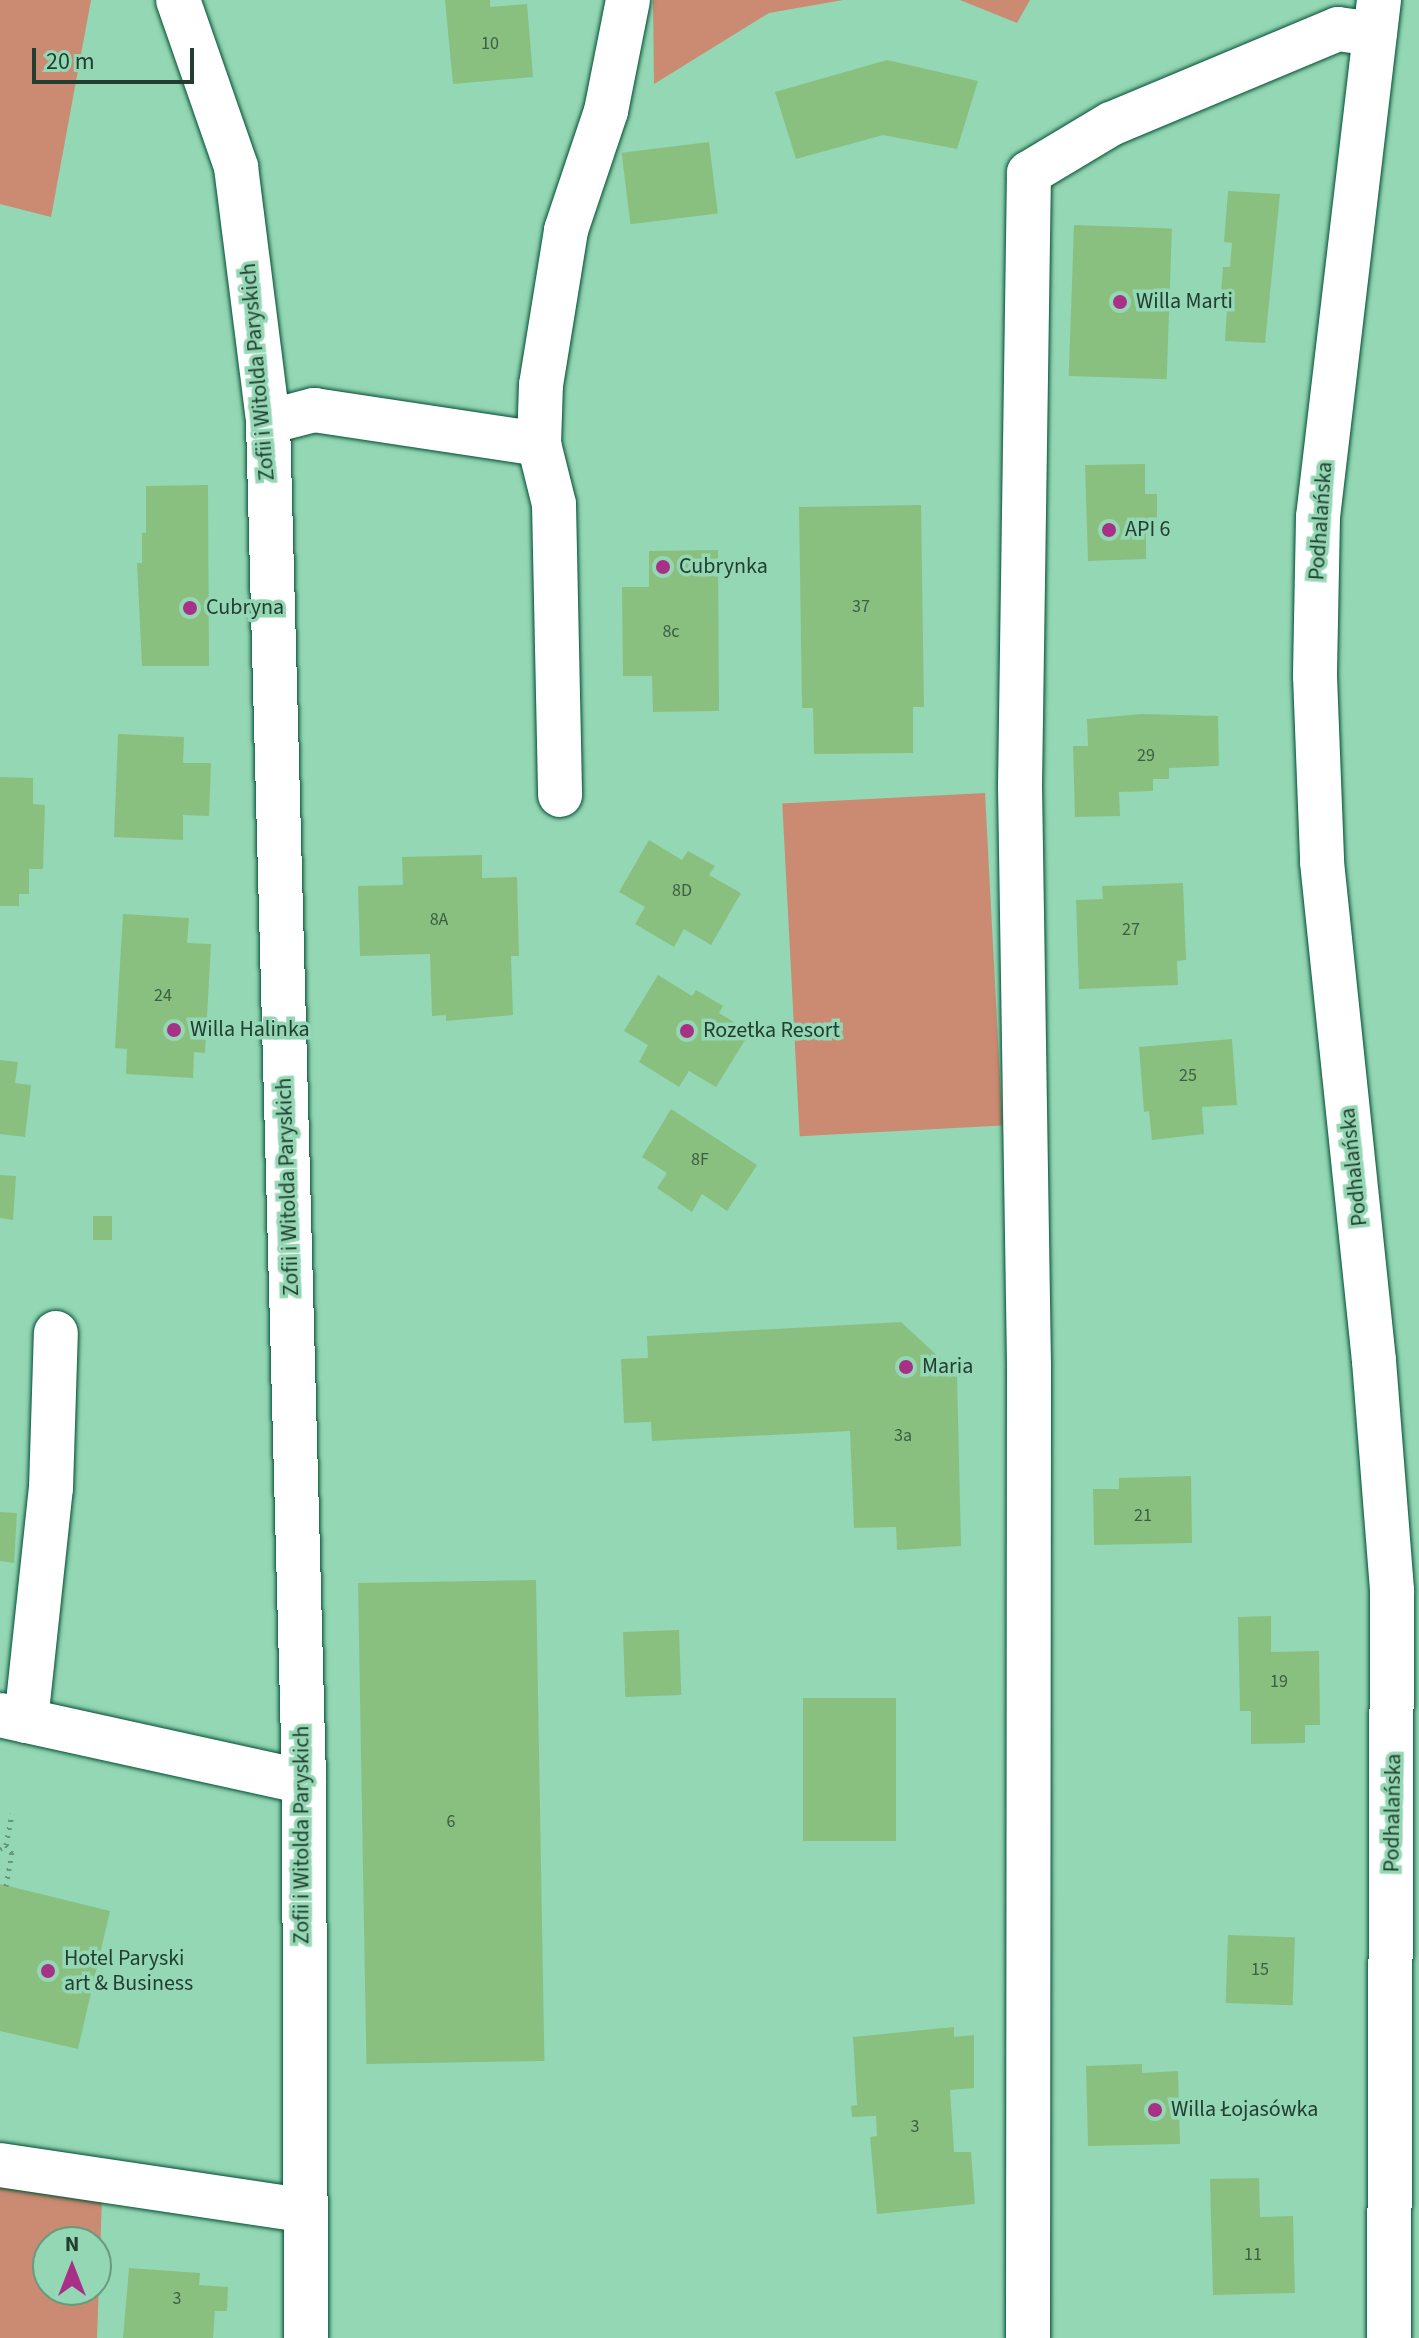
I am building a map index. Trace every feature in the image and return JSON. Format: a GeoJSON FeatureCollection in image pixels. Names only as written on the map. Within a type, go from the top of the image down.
{"type":"FeatureCollection","features":[{"type":"Feature","properties":{"kind":"street","name":"Zofii i Witolda Paryskich"},"geometry":{"type":"LineString","coordinates":[[178,0],[236,167],[268,422],[304,1782],[302,2210],[306,2338]]}},
{"type":"Feature","properties":{"kind":"street"},"geometry":{"type":"LineString","coordinates":[[560,795],[554,504],[539,444],[541,385],[566,230],[606,111],[628,0]]}},
{"type":"Feature","properties":{"kind":"street"},"geometry":{"type":"LineString","coordinates":[[1028,2338],[1029,1365],[1020,786],[1029,173],[1111,124],[1338,29],[1377,17]]}},
{"type":"Feature","properties":{"kind":"street","name":"Podhalańska"},"geometry":{"type":"LineString","coordinates":[[1377,17],[1318,517],[1315,676],[1322,862],[1385,1489],[1406,1741],[1404,2228],[1389,2338]]}},
{"type":"Feature","properties":{"kind":"street"},"geometry":{"type":"LineString","coordinates":[[268,422],[314,410],[539,444]]}},
{"type":"Feature","properties":{"kind":"street"},"geometry":{"type":"LineString","coordinates":[[56,1333],[51,1488],[13,1718],[304,1782]]}},
{"type":"Feature","properties":{"kind":"street"},"geometry":{"type":"LineString","coordinates":[[0,2165],[302,2210]]}},
{"type":"Feature","properties":{"kind":"path"},"geometry":{"type":"LineString","coordinates":[[0,1849],[6,1845],[12,1814]]}},
{"type":"Feature","properties":{"kind":"path"},"geometry":{"type":"LineString","coordinates":[[6,1845],[12,1853],[6,1886]]}},
{"type":"Feature","properties":{"kind":"shaded area"},"geometry":{"type":"Polygon","coordinates":[[[0,0],[91,0],[51,217],[0,204],[0,0]]]}},
{"type":"Feature","properties":{"kind":"shaded area"},"geometry":{"type":"Polygon","coordinates":[[[653,0],[843,0],[769,13],[654,84],[653,0]]]}},
{"type":"Feature","properties":{"kind":"shaded area"},"geometry":{"type":"Polygon","coordinates":[[[960,0],[1030,0],[1017,23],[960,0]]]}},
{"type":"Feature","properties":{"kind":"shaded area"},"geometry":{"type":"Polygon","coordinates":[[[985,793],[1002,1126],[800,1136],[782,804],[985,793]]]}},
{"type":"Feature","properties":{"kind":"shaded area"},"geometry":{"type":"Polygon","coordinates":[[[0,2181],[102,2198],[101,2226],[32,2226],[32,2306],[98,2306],[97,2338],[0,2338],[0,2181]]]}},
{"type":"Feature","properties":{"kind":"building"},"geometry":{"type":"Polygon","coordinates":[[[445,0],[490,0],[490,7],[527,4],[533,77],[453,84],[445,0]]]}},
{"type":"Feature","properties":{"kind":"building"},"geometry":{"type":"Polygon","coordinates":[[[887,60],[978,81],[957,149],[883,135],[796,159],[775,92],[887,60]]]}},
{"type":"Feature","properties":{"kind":"building"},"geometry":{"type":"Polygon","coordinates":[[[709,142],[718,213],[630,224],[622,153],[709,142]]]}},
{"type":"Feature","properties":{"kind":"building"},"geometry":{"type":"Polygon","coordinates":[[[1228,191],[1280,194],[1265,343],[1225,341],[1227,308],[1220,307],[1223,267],[1230,267],[1232,243],[1224,242],[1228,191]]]}},
{"type":"Feature","properties":{"kind":"building","name":"Willa Marti"},"geometry":{"type":"Polygon","coordinates":[[[1074,225],[1172,228],[1167,379],[1069,376],[1074,225]]]}},
{"type":"Feature","properties":{"kind":"building"},"geometry":{"type":"Polygon","coordinates":[[[1145,464],[1145,494],[1157,494],[1157,526],[1146,526],[1146,559],[1088,561],[1085,465],[1145,464]]]}},
{"type":"Feature","properties":{"kind":"building","name":"Cubryna"},"geometry":{"type":"Polygon","coordinates":[[[208,485],[209,666],[142,666],[137,563],[142,563],[142,533],[146,533],[146,486],[208,485]]]}},
{"type":"Feature","properties":{"kind":"building"},"geometry":{"type":"Polygon","coordinates":[[[921,505],[924,707],[913,707],[913,753],[814,754],[813,708],[802,708],[799,507],[921,505]]]}},
{"type":"Feature","properties":{"kind":"building","name":"Cubrynka"},"geometry":{"type":"Polygon","coordinates":[[[718,550],[719,711],[653,712],[652,676],[623,676],[622,587],[649,587],[649,551],[718,550]]]}},
{"type":"Feature","properties":{"kind":"building"},"geometry":{"type":"Polygon","coordinates":[[[1141,714],[1218,716],[1219,766],[1169,768],[1169,779],[1153,779],[1153,791],[1119,792],[1120,816],[1075,817],[1073,746],[1088,746],[1087,719],[1141,714]]]}},
{"type":"Feature","properties":{"kind":"building"},"geometry":{"type":"Polygon","coordinates":[[[118,734],[184,737],[183,763],[211,763],[209,816],[183,815],[183,840],[114,837],[118,734]]]}},
{"type":"Feature","properties":{"kind":"building"},"geometry":{"type":"Polygon","coordinates":[[[0,777],[33,778],[33,804],[45,805],[43,869],[29,869],[29,894],[19,894],[19,906],[0,906],[0,777]]]}},
{"type":"Feature","properties":{"kind":"building"},"geometry":{"type":"Polygon","coordinates":[[[649,840],[682,860],[688,851],[715,866],[709,875],[741,893],[711,945],[684,929],[674,947],[635,924],[645,907],[619,892],[649,840]]]}},
{"type":"Feature","properties":{"kind":"building"},"geometry":{"type":"Polygon","coordinates":[[[482,855],[482,878],[517,877],[519,956],[511,956],[513,1015],[446,1021],[446,1015],[432,1016],[430,954],[360,956],[358,886],[403,885],[402,857],[482,855]]]}},
{"type":"Feature","properties":{"kind":"building"},"geometry":{"type":"Polygon","coordinates":[[[1183,883],[1186,960],[1177,961],[1178,985],[1079,989],[1076,900],[1103,899],[1102,886],[1183,883]]]}},
{"type":"Feature","properties":{"kind":"building","name":"Willa Halinka"},"geometry":{"type":"Polygon","coordinates":[[[123,914],[189,918],[187,943],[211,944],[205,1053],[194,1052],[193,1078],[126,1074],[127,1049],[115,1048],[123,914]]]}},
{"type":"Feature","properties":{"kind":"building","name":"Rozetka Resort"},"geometry":{"type":"Polygon","coordinates":[[[658,975],[692,996],[696,990],[723,1006],[719,1013],[750,1032],[716,1087],[689,1071],[679,1087],[639,1062],[648,1045],[624,1031],[658,975]]]}},
{"type":"Feature","properties":{"kind":"building"},"geometry":{"type":"Polygon","coordinates":[[[1232,1039],[1237,1105],[1202,1107],[1204,1134],[1152,1140],[1149,1111],[1144,1112],[1139,1047],[1232,1039]]]}},
{"type":"Feature","properties":{"kind":"building"},"geometry":{"type":"Polygon","coordinates":[[[0,1060],[18,1062],[15,1083],[31,1085],[25,1137],[0,1134],[0,1060]]]}},
{"type":"Feature","properties":{"kind":"building"},"geometry":{"type":"Polygon","coordinates":[[[671,1109],[757,1165],[727,1211],[702,1194],[692,1212],[657,1188],[667,1173],[642,1157],[671,1109]]]}},
{"type":"Feature","properties":{"kind":"building"},"geometry":{"type":"Polygon","coordinates":[[[0,1175],[16,1176],[13,1220],[0,1218],[0,1175]]]}},
{"type":"Feature","properties":{"kind":"building"},"geometry":{"type":"Polygon","coordinates":[[[93,1216],[112,1216],[112,1240],[93,1240],[93,1216]]]}},
{"type":"Feature","properties":{"kind":"building"},"geometry":{"type":"Polygon","coordinates":[[[901,1322],[957,1374],[961,1546],[897,1550],[896,1527],[854,1528],[850,1431],[652,1441],[651,1422],[624,1423],[621,1359],[648,1358],[647,1336],[901,1322]]]}},
{"type":"Feature","properties":{"kind":"building"},"geometry":{"type":"Polygon","coordinates":[[[1191,1476],[1192,1543],[1094,1545],[1093,1489],[1119,1489],[1119,1478],[1191,1476]]]}},
{"type":"Feature","properties":{"kind":"building"},"geometry":{"type":"Polygon","coordinates":[[[0,1512],[17,1513],[14,1563],[0,1561],[0,1512]]]}},
{"type":"Feature","properties":{"kind":"building"},"geometry":{"type":"Polygon","coordinates":[[[536,1580],[544,2061],[366,2064],[358,1583],[536,1580]]]}},
{"type":"Feature","properties":{"kind":"building"},"geometry":{"type":"Polygon","coordinates":[[[1271,1616],[1271,1652],[1319,1651],[1320,1725],[1305,1725],[1305,1743],[1251,1744],[1251,1711],[1240,1711],[1238,1617],[1271,1616]]]}},
{"type":"Feature","properties":{"kind":"building"},"geometry":{"type":"Polygon","coordinates":[[[679,1630],[681,1695],[625,1697],[623,1632],[679,1630]]]}},
{"type":"Feature","properties":{"kind":"building"},"geometry":{"type":"Polygon","coordinates":[[[803,1698],[896,1698],[896,1841],[803,1841],[803,1698]]]}},
{"type":"Feature","properties":{"kind":"building","name":"Hotel Paryski art & Business"},"geometry":{"type":"Polygon","coordinates":[[[0,1884],[110,1911],[78,2049],[0,2031],[0,1884]]]}},
{"type":"Feature","properties":{"kind":"building"},"geometry":{"type":"Polygon","coordinates":[[[1228,1935],[1295,1937],[1293,2005],[1226,2003],[1228,1935]]]}},
{"type":"Feature","properties":{"kind":"building"},"geometry":{"type":"Polygon","coordinates":[[[954,2027],[954,2037],[974,2035],[974,2088],[950,2090],[954,2152],[971,2152],[975,2204],[877,2214],[870,2137],[877,2136],[876,2116],[852,2117],[851,2106],[857,2105],[853,2037],[954,2027]]]}},
{"type":"Feature","properties":{"kind":"building"},"geometry":{"type":"Polygon","coordinates":[[[1142,2064],[1142,2073],[1178,2071],[1180,2144],[1088,2146],[1086,2066],[1142,2064]]]}},
{"type":"Feature","properties":{"kind":"building"},"geometry":{"type":"Polygon","coordinates":[[[1259,2178],[1260,2217],[1293,2216],[1295,2293],[1213,2295],[1210,2179],[1259,2178]]]}},
{"type":"Feature","properties":{"kind":"building"},"geometry":{"type":"Polygon","coordinates":[[[129,2268],[200,2273],[199,2285],[228,2287],[227,2311],[215,2311],[213,2338],[123,2338],[129,2268]]]}},
{"type":"Feature","properties":{"kind":"place","name":"Willa Marti"},"geometry":{"type":"Point","coordinates":[1120,302]}},
{"type":"Feature","properties":{"kind":"place","name":"API 6"},"geometry":{"type":"Point","coordinates":[1109,530]}},
{"type":"Feature","properties":{"kind":"place","name":"Cubrynka"},"geometry":{"type":"Point","coordinates":[663,567]}},
{"type":"Feature","properties":{"kind":"place","name":"Cubryna"},"geometry":{"type":"Point","coordinates":[190,608]}},
{"type":"Feature","properties":{"kind":"place","name":"Willa Halinka"},"geometry":{"type":"Point","coordinates":[174,1030]}},
{"type":"Feature","properties":{"kind":"place","name":"Rozetka Resort"},"geometry":{"type":"Point","coordinates":[687,1031]}},
{"type":"Feature","properties":{"kind":"place","name":"Maria"},"geometry":{"type":"Point","coordinates":[906,1367]}},
{"type":"Feature","properties":{"kind":"place","name":"Hotel Paryski art & Business"},"geometry":{"type":"Point","coordinates":[48,1971]}},
{"type":"Feature","properties":{"kind":"place","name":"Willa Łojasówka"},"geometry":{"type":"Point","coordinates":[1155,2110]}}]}
